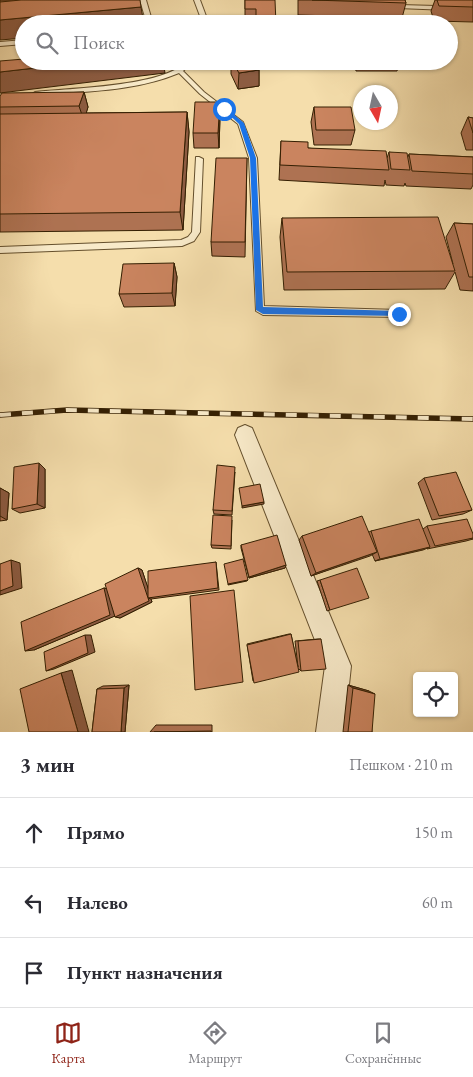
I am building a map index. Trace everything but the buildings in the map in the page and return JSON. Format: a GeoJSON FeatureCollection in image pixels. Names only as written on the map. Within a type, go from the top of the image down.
{"type":"FeatureCollection","features":[{"type":"Feature","properties":{"kind":"street"},"geometry":{"type":"LineString","coordinates":[[245,435],[338,666],[330,732]]}},
{"type":"Feature","properties":{"kind":"lane"},"geometry":{"type":"LineString","coordinates":[[197,0],[203,15]]}},
{"type":"Feature","properties":{"kind":"lane"},"geometry":{"type":"LineString","coordinates":[[135,6],[144,2],[148,15]]}},
{"type":"Feature","properties":{"kind":"lane"},"geometry":{"type":"LineString","coordinates":[[400,8],[473,9]]}},
{"type":"Feature","properties":{"kind":"lane"},"geometry":{"type":"LineString","coordinates":[[0,44],[15,43]]}},
{"type":"Feature","properties":{"kind":"lane"},"geometry":{"type":"LineString","coordinates":[[31,94],[137,82],[180,71],[202,94],[241,123],[250,149],[253,158],[259,308],[263,311],[399,314]]}},
{"type":"Feature","properties":{"kind":"lane"},"geometry":{"type":"LineString","coordinates":[[0,250],[182,243],[191,239],[196,232],[199,159]]}},
{"type":"Feature","properties":{"kind":"railway"},"geometry":{"type":"LineString","coordinates":[[0,415],[67,410],[473,419]]}},
{"type":"Feature","properties":{"kind":"route"},"geometry":{"type":"LineString","coordinates":[[224,109],[241,123],[253,158],[259,308],[263,311],[399,314]]}}]}
